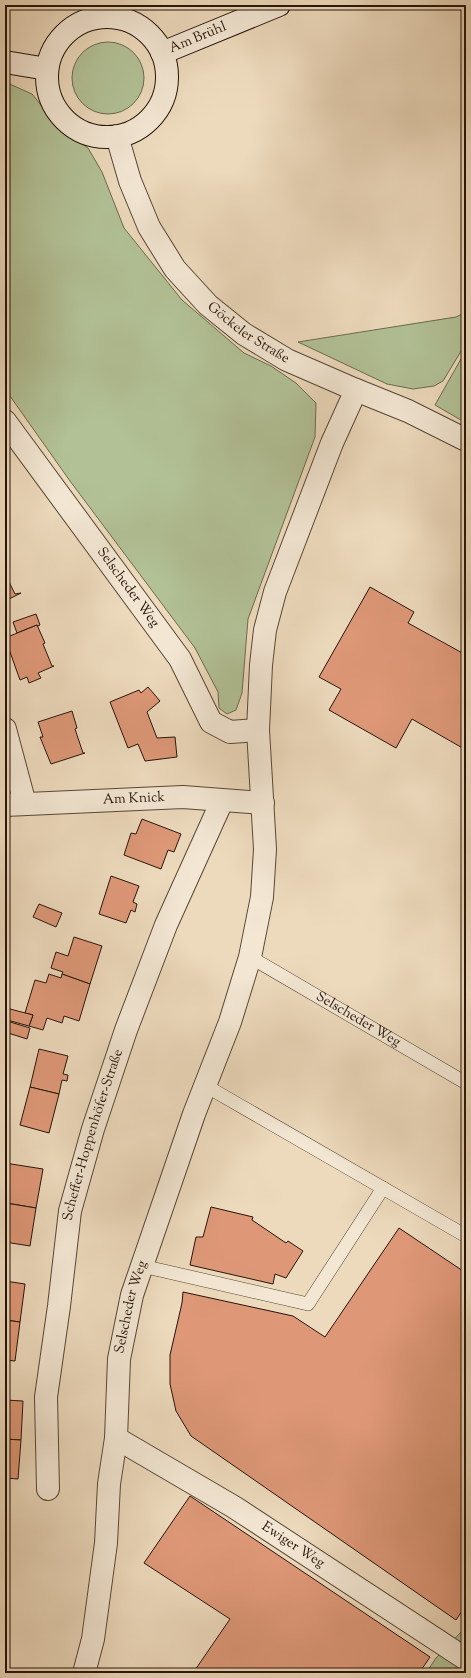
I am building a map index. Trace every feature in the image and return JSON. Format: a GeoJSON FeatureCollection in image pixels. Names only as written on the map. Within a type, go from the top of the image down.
{"type":"FeatureCollection","features":[{"type":"Feature","properties":{"kind":"street","name":"Am Brühl"},"geometry":{"type":"LineString","coordinates":[[162,52],[278,5]]}},
{"type":"Feature","properties":{"kind":"street"},"geometry":{"type":"LineString","coordinates":[[110,17],[126,20],[140,26],[151,36],[162,52],[168,77],[164,96],[156,113],[145,124],[132,132],[100,138],[81,131],[68,123],[55,107],[48,89],[47,69],[53,50],[65,34],[78,24],[93,18],[110,17]]}},
{"type":"Feature","properties":{"kind":"street"},"geometry":{"type":"LineString","coordinates":[[5,62],[47,69]]}},
{"type":"Feature","properties":{"kind":"street","name":"Göckeler Straße"},"geometry":{"type":"LineString","coordinates":[[117,136],[130,181],[149,227],[175,269],[208,305],[244,334],[287,360],[408,411],[466,440]]}},
{"type":"Feature","properties":{"kind":"street","name":"Selscheder Weg"},"geometry":{"type":"LineString","coordinates":[[84,1673],[93,1639],[106,1543],[109,1484],[116,1438],[119,1359],[132,1295],[194,1114],[230,1022],[250,957],[262,897],[265,849],[258,730],[261,665],[265,630],[275,592],[332,443],[356,390]]}},
{"type":"Feature","properties":{"kind":"street","name":"Selscheder Weg"},"geometry":{"type":"LineString","coordinates":[[5,421],[180,659],[211,722],[230,732],[258,730]]}},
{"type":"Feature","properties":{"kind":"street"},"geometry":{"type":"LineString","coordinates":[[5,729],[15,804]]}},
{"type":"Feature","properties":{"kind":"street","name":"Am Knick"},"geometry":{"type":"LineString","coordinates":[[15,804],[183,797],[263,803]]}},
{"type":"Feature","properties":{"kind":"street","name":"Scheffer-Hoppenhöfer-Straße"},"geometry":{"type":"LineString","coordinates":[[48,1489],[46,1397],[59,1306],[70,1211],[93,1130],[126,1030],[166,925],[222,801]]}},
{"type":"Feature","properties":{"kind":"street","name":"Ewiger Weg"},"geometry":{"type":"LineString","coordinates":[[116,1438],[234,1507],[466,1659]]}},
{"type":"Feature","properties":{"kind":"lane","name":"Selscheder Weg"},"geometry":{"type":"LineString","coordinates":[[250,957],[466,1083]]}},
{"type":"Feature","properties":{"kind":"lane"},"geometry":{"type":"LineString","coordinates":[[206,1086],[466,1236]]}},
{"type":"Feature","properties":{"kind":"lane"},"geometry":{"type":"LineString","coordinates":[[142,1266],[308,1304],[383,1188]]}},
{"type":"Feature","properties":{"kind":"green space"},"geometry":{"type":"Polygon","coordinates":[[[108,42],[128,48],[138,58],[144,78],[138,98],[128,108],[108,114],[88,108],[78,98],[72,78],[78,58],[88,48],[108,42]]]}},
{"type":"Feature","properties":{"kind":"green space"},"geometry":{"type":"Polygon","coordinates":[[[5,82],[32,94],[60,129],[88,148],[102,172],[124,228],[182,300],[244,353],[271,366],[296,383],[316,403],[315,437],[248,619],[242,693],[236,710],[227,714],[219,708],[218,692],[195,648],[70,481],[5,389],[5,82]]]}},
{"type":"Feature","properties":{"kind":"green space"},"geometry":{"type":"Polygon","coordinates":[[[466,312],[466,343],[443,381],[434,386],[413,389],[387,384],[298,342],[456,317],[466,312]]]}},
{"type":"Feature","properties":{"kind":"green space"},"geometry":{"type":"Polygon","coordinates":[[[466,350],[466,423],[435,405],[466,350]]]}},
{"type":"Feature","properties":{"kind":"green space"},"geometry":{"type":"Polygon","coordinates":[[[466,1627],[466,1673],[426,1673],[436,1658],[466,1627]]]}},
{"type":"Feature","properties":{"kind":"building"},"geometry":{"type":"Polygon","coordinates":[[[5,564],[9,572],[5,574],[5,564]]]}},
{"type":"Feature","properties":{"kind":"building"},"geometry":{"type":"Polygon","coordinates":[[[5,574],[15,594],[21,593],[5,601],[5,574]]]}},
{"type":"Feature","properties":{"kind":"building"},"geometry":{"type":"Polygon","coordinates":[[[370,587],[414,612],[408,623],[466,655],[466,750],[412,719],[396,748],[329,710],[341,689],[319,677],[370,587]]]}},
{"type":"Feature","properties":{"kind":"building"},"geometry":{"type":"Polygon","coordinates":[[[36,614],[40,625],[17,633],[13,622],[36,614]]]}},
{"type":"Feature","properties":{"kind":"building"},"geometry":{"type":"Polygon","coordinates":[[[37,625],[45,643],[43,644],[52,666],[54,666],[38,673],[41,678],[29,683],[27,677],[20,680],[5,638],[37,625]]]}},
{"type":"Feature","properties":{"kind":"building"},"geometry":{"type":"Polygon","coordinates":[[[148,687],[160,701],[147,712],[157,738],[175,737],[177,757],[145,761],[138,744],[128,748],[110,702],[139,690],[141,693],[148,687]]]}},
{"type":"Feature","properties":{"kind":"building"},"geometry":{"type":"Polygon","coordinates":[[[72,711],[77,728],[75,729],[83,753],[85,753],[51,764],[40,737],[43,737],[38,722],[72,711]]]}},
{"type":"Feature","properties":{"kind":"building"},"geometry":{"type":"Polygon","coordinates":[[[142,819],[181,834],[174,852],[168,850],[161,869],[124,855],[131,833],[136,834],[142,819]]]}},
{"type":"Feature","properties":{"kind":"building"},"geometry":{"type":"Polygon","coordinates":[[[111,876],[139,886],[133,902],[137,904],[135,912],[131,910],[126,923],[99,914],[111,876]]]}},
{"type":"Feature","properties":{"kind":"building"},"geometry":{"type":"Polygon","coordinates":[[[39,904],[62,913],[56,927],[33,917],[39,904]]]}},
{"type":"Feature","properties":{"kind":"building"},"geometry":{"type":"Polygon","coordinates":[[[74,937],[102,946],[90,984],[62,974],[63,972],[51,968],[56,952],[68,956],[74,937]]]}},
{"type":"Feature","properties":{"kind":"building"},"geometry":{"type":"Polygon","coordinates":[[[49,974],[61,978],[62,974],[90,984],[79,1021],[64,1016],[62,1023],[47,1018],[43,1030],[29,1026],[33,1015],[25,1013],[35,980],[46,983],[49,974]]]}},
{"type":"Feature","properties":{"kind":"building"},"geometry":{"type":"Polygon","coordinates":[[[10,1009],[33,1015],[29,1026],[7,1020],[10,1009]]]}},
{"type":"Feature","properties":{"kind":"building"},"geometry":{"type":"Polygon","coordinates":[[[7,1021],[30,1028],[27,1039],[5,1032],[7,1021]]]}},
{"type":"Feature","properties":{"kind":"building"},"geometry":{"type":"Polygon","coordinates":[[[39,1049],[68,1056],[63,1074],[68,1075],[67,1081],[62,1080],[59,1094],[30,1087],[39,1049]]]}},
{"type":"Feature","properties":{"kind":"building"},"geometry":{"type":"Polygon","coordinates":[[[30,1087],[59,1094],[49,1133],[20,1125],[30,1087]]]}},
{"type":"Feature","properties":{"kind":"building"},"geometry":{"type":"Polygon","coordinates":[[[5,1163],[43,1169],[36,1208],[6,1203],[9,1191],[5,1190],[5,1163]]]}},
{"type":"Feature","properties":{"kind":"building"},"geometry":{"type":"Polygon","coordinates":[[[6,1203],[36,1208],[30,1246],[5,1242],[6,1203]]]}},
{"type":"Feature","properties":{"kind":"building"},"geometry":{"type":"Polygon","coordinates":[[[211,1207],[253,1217],[252,1220],[286,1243],[288,1241],[303,1251],[286,1278],[275,1274],[273,1284],[190,1265],[196,1237],[203,1237],[211,1207]]]}},
{"type":"Feature","properties":{"kind":"building"},"geometry":{"type":"Polygon","coordinates":[[[399,1228],[466,1273],[466,1605],[456,1620],[191,1436],[176,1411],[170,1384],[170,1355],[182,1303],[183,1292],[293,1316],[325,1337],[399,1228]]]}},
{"type":"Feature","properties":{"kind":"building"},"geometry":{"type":"Polygon","coordinates":[[[5,1281],[25,1284],[20,1322],[5,1320],[5,1281]]]}},
{"type":"Feature","properties":{"kind":"building"},"geometry":{"type":"Polygon","coordinates":[[[5,1320],[20,1322],[15,1361],[5,1360],[5,1320]]]}},
{"type":"Feature","properties":{"kind":"building"},"geometry":{"type":"Polygon","coordinates":[[[5,1400],[23,1401],[21,1440],[5,1439],[5,1400]]]}},
{"type":"Feature","properties":{"kind":"building"},"geometry":{"type":"Polygon","coordinates":[[[5,1439],[21,1440],[18,1479],[5,1478],[5,1439]]]}},
{"type":"Feature","properties":{"kind":"building"},"geometry":{"type":"Polygon","coordinates":[[[190,1496],[430,1657],[419,1673],[193,1673],[230,1619],[144,1563],[190,1496]]]}}]}
